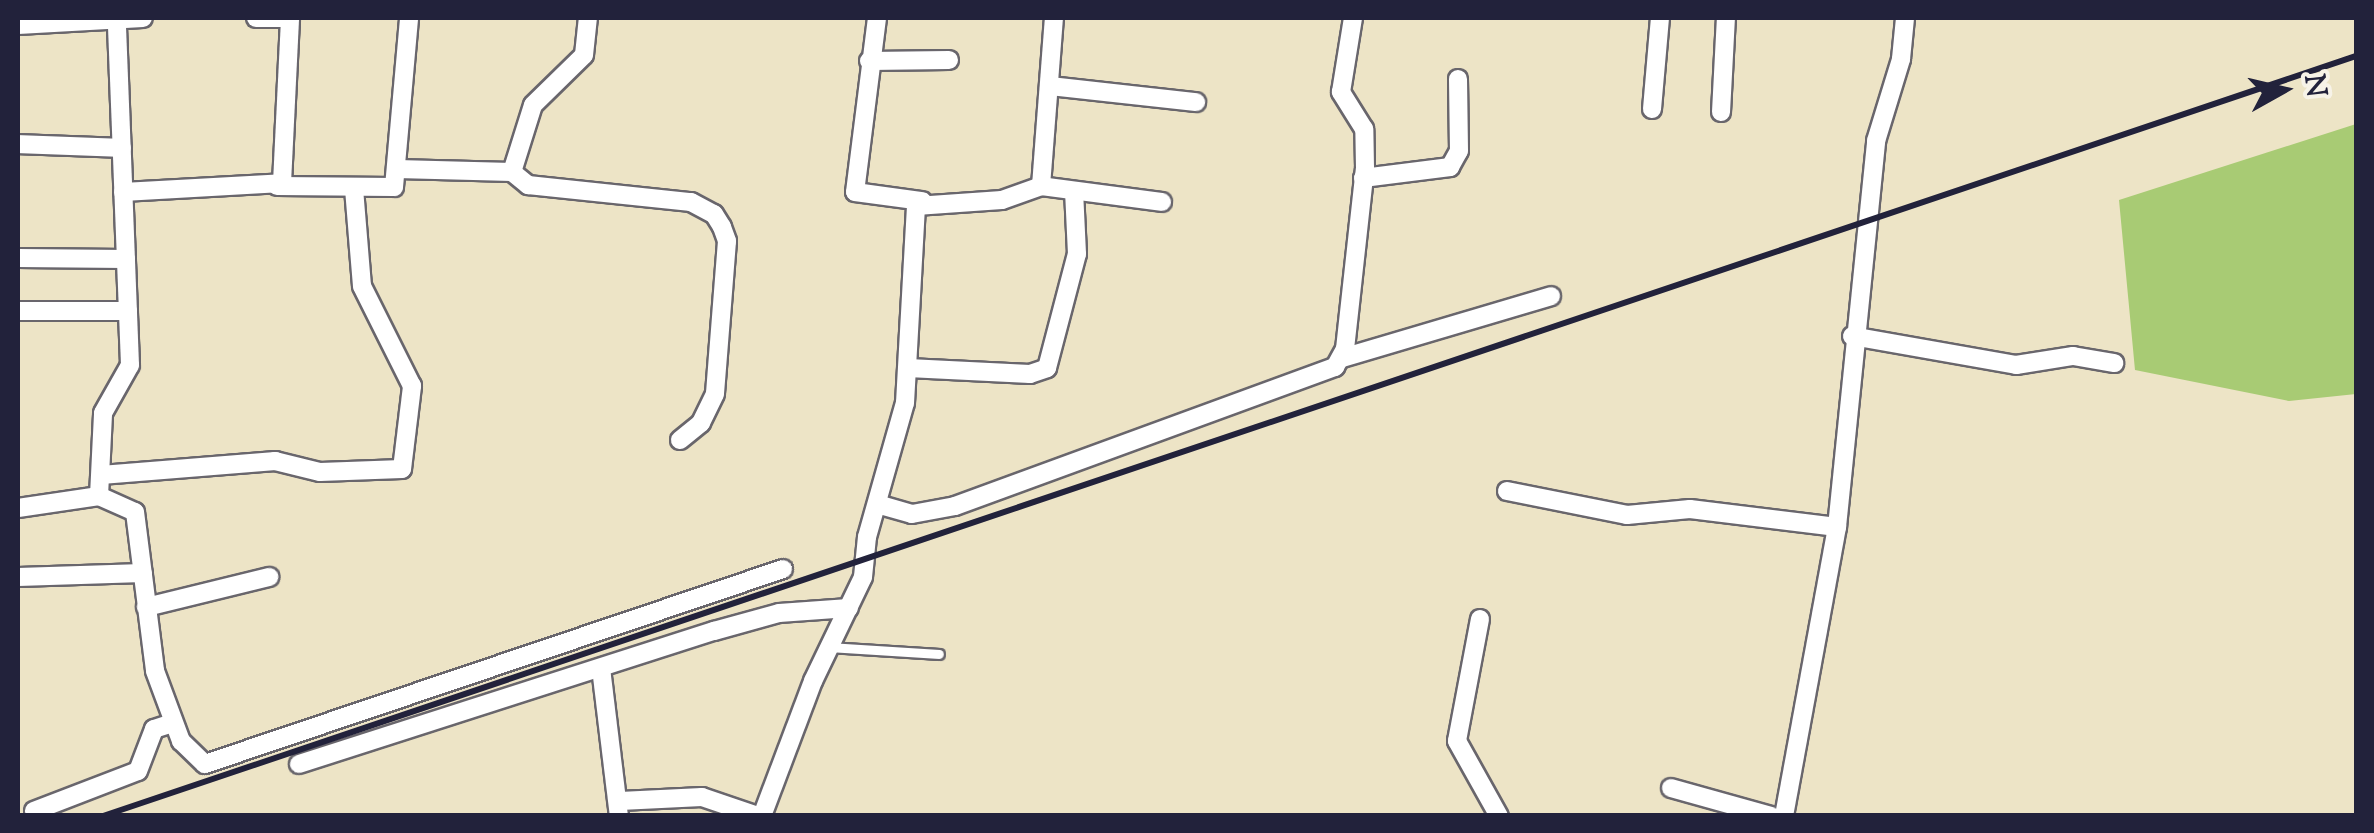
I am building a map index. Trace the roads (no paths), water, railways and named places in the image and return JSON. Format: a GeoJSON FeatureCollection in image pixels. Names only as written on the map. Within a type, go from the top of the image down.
{"type":"FeatureCollection","features":[{"type":"Feature","properties":{"kind":"street"},"geometry":{"type":"LineString","coordinates":[[18,24],[117,24],[143,18]]}},
{"type":"Feature","properties":{"kind":"street"},"geometry":{"type":"LineString","coordinates":[[256,18],[288,18],[284,174],[277,186]]}},
{"type":"Feature","properties":{"kind":"street"},"geometry":{"type":"LineString","coordinates":[[123,192],[277,186],[394,188],[409,18]]}},
{"type":"Feature","properties":{"kind":"street"},"geometry":{"type":"LineString","coordinates":[[512,172],[532,106],[584,55],[588,18]]}},
{"type":"Feature","properties":{"kind":"street"},"geometry":{"type":"LineString","coordinates":[[876,18],[855,192],[922,202],[1002,200],[1042,186],[1162,202]]}},
{"type":"Feature","properties":{"kind":"street"},"geometry":{"type":"LineString","coordinates":[[1042,186],[1054,18]]}},
{"type":"Feature","properties":{"kind":"street"},"geometry":{"type":"LineString","coordinates":[[1342,358],[1364,178],[1364,129],[1341,92],[1353,18]]}},
{"type":"Feature","properties":{"kind":"street"},"geometry":{"type":"LineString","coordinates":[[1652,110],[1660,18]]}},
{"type":"Feature","properties":{"kind":"street"},"geometry":{"type":"LineString","coordinates":[[1721,112],[1726,18]]}},
{"type":"Feature","properties":{"kind":"street"},"geometry":{"type":"LineString","coordinates":[[1784,816],[1837,527],[1852,336],[1876,141],[1901,60],[1905,18]]}},
{"type":"Feature","properties":{"kind":"street"},"geometry":{"type":"LineString","coordinates":[[98,496],[106,403],[130,364],[117,24]]}},
{"type":"Feature","properties":{"kind":"street"},"geometry":{"type":"LineString","coordinates":[[869,61],[948,60]]}},
{"type":"Feature","properties":{"kind":"street"},"geometry":{"type":"LineString","coordinates":[[1364,178],[1450,166],[1459,151],[1458,79]]}},
{"type":"Feature","properties":{"kind":"street"},"geometry":{"type":"LineString","coordinates":[[1050,86],[1196,102]]}},
{"type":"Feature","properties":{"kind":"street"},"geometry":{"type":"LineString","coordinates":[[18,144],[122,148]]}},
{"type":"Feature","properties":{"kind":"street"},"geometry":{"type":"LineString","coordinates":[[397,170],[512,172],[528,185],[691,202],[714,214],[722,226],[726,260],[715,394],[701,423],[680,440]]}},
{"type":"Feature","properties":{"kind":"street"},"geometry":{"type":"LineString","coordinates":[[102,475],[276,461],[320,472],[402,469],[412,386],[362,286],[354,189]]}},
{"type":"Feature","properties":{"kind":"street"},"geometry":{"type":"LineString","coordinates":[[908,368],[1030,374],[1048,368],[1077,254],[1074,192]]}},
{"type":"Feature","properties":{"kind":"street"},"geometry":{"type":"LineString","coordinates":[[602,668],[620,808],[702,797],[760,816],[862,577],[877,504],[898,433],[908,368],[908,264],[922,202]]}},
{"type":"Feature","properties":{"kind":"street"},"geometry":{"type":"LineString","coordinates":[[18,258],[126,259]]}},
{"type":"Feature","properties":{"kind":"street"},"geometry":{"type":"LineString","coordinates":[[877,504],[912,514],[955,506],[1326,372],[1342,358],[1551,296]]}},
{"type":"Feature","properties":{"kind":"street"},"geometry":{"type":"LineString","coordinates":[[18,311],[128,311]]}},
{"type":"Feature","properties":{"kind":"street"},"geometry":{"type":"LineString","coordinates":[[1852,336],[2016,365],[2073,356],[2114,362]]}},
{"type":"Feature","properties":{"kind":"street"},"geometry":{"type":"LineString","coordinates":[[1507,491],[1627,514],[1690,509],[1837,527]]}},
{"type":"Feature","properties":{"kind":"street"},"geometry":{"type":"LineString","coordinates":[[18,508],[98,496],[135,512],[150,654],[172,719],[198,760],[210,763],[783,569]]}},
{"type":"Feature","properties":{"kind":"street"},"geometry":{"type":"LineString","coordinates":[[18,577],[142,573]]}},
{"type":"Feature","properties":{"kind":"street"},"geometry":{"type":"LineString","coordinates":[[146,607],[269,577]]}},
{"type":"Feature","properties":{"kind":"street"},"geometry":{"type":"LineString","coordinates":[[299,764],[779,613],[848,608]]}},
{"type":"Feature","properties":{"kind":"street"},"geometry":{"type":"LineString","coordinates":[[1480,619],[1457,741],[1499,816]]}},
{"type":"Feature","properties":{"kind":"street"},"geometry":{"type":"LineString","coordinates":[[34,811],[138,771],[154,728],[172,719]]}},
{"type":"Feature","properties":{"kind":"street"},"geometry":{"type":"LineString","coordinates":[[1671,788],[1771,816]]}},
{"type":"Feature","properties":{"kind":"lane"},"geometry":{"type":"LineString","coordinates":[[829,648],[938,654]]}},
{"type":"Feature","properties":{"kind":"railway"},"geometry":{"type":"LineString","coordinates":[[103,816],[2356,56]]}}]}
